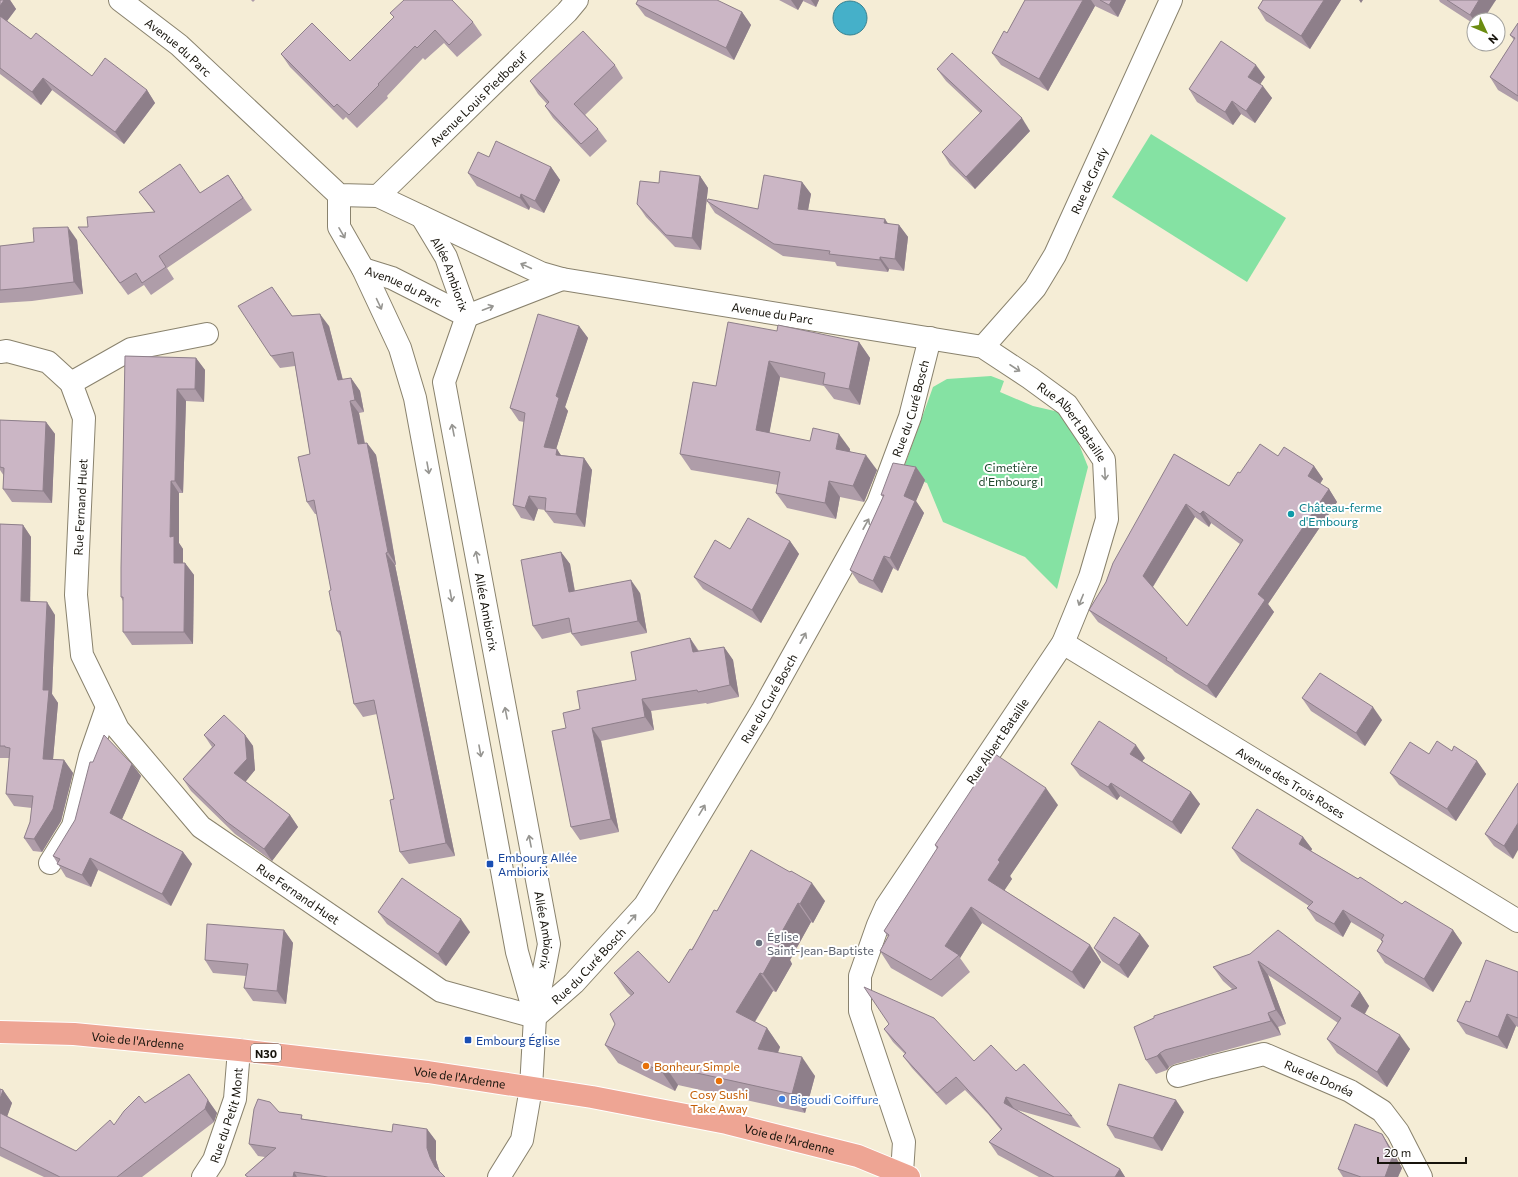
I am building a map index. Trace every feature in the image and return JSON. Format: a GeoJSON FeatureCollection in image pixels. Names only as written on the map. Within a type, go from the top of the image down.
{"type":"FeatureCollection","features":[{"type":"Feature","properties":{"kind":"main road","name":"Voie de l'Ardenne"},"geometry":{"type":"LineString","coordinates":[[0,1032],[74,1034],[239,1050],[428,1072],[592,1097],[727,1123],[858,1156],[905,1175]]}},
{"type":"Feature","properties":{"kind":"street","name":"Avenue du Parc"},"geometry":{"type":"LineString","coordinates":[[120,0],[179,45],[339,195],[378,196],[541,273],[562,279],[982,347]]}},
{"type":"Feature","properties":{"kind":"street","name":"Avenue Louis Piedboeuf"},"geometry":{"type":"LineString","coordinates":[[378,196],[567,12],[576,0]]}},
{"type":"Feature","properties":{"kind":"street","name":"Rue de Grady"},"geometry":{"type":"LineString","coordinates":[[982,347],[1035,288],[1055,255],[1170,0]]}},
{"type":"Feature","properties":{"kind":"street","name":"Avenue du Parc"},"geometry":{"type":"LineString","coordinates":[[339,195],[339,227],[363,269],[392,278],[467,316]]}},
{"type":"Feature","properties":{"kind":"street","name":"Allée Ambiorix"},"geometry":{"type":"LineString","coordinates":[[422,217],[446,257],[467,316],[444,382],[549,944],[535,1017],[532,1088],[522,1140],[499,1177]]}},
{"type":"Feature","properties":{"kind":"street","name":"Allée Ambiorix"},"geometry":{"type":"LineString","coordinates":[[363,269],[400,348],[415,398],[517,952],[535,1017]]}},
{"type":"Feature","properties":{"kind":"street"},"geometry":{"type":"LineString","coordinates":[[467,316],[562,279]]}},
{"type":"Feature","properties":{"kind":"street"},"geometry":{"type":"LineString","coordinates":[[71,383],[131,349],[207,334]]}},
{"type":"Feature","properties":{"kind":"street","name":"Rue du Curé Bosch"},"geometry":{"type":"LineString","coordinates":[[535,1017],[574,983],[645,905],[762,711],[878,503],[910,417],[930,338]]}},
{"type":"Feature","properties":{"kind":"street","name":"Rue Albert Bataille"},"geometry":{"type":"LineString","coordinates":[[905,1175],[904,1142],[860,1011],[860,976],[878,924],[886,907],[1063,643],[1090,577],[1107,519],[1104,460],[1067,405],[1030,378],[982,347]]}},
{"type":"Feature","properties":{"kind":"street","name":"Rue Fernand Huet"},"geometry":{"type":"LineString","coordinates":[[0,352],[7,351],[48,362],[71,383],[84,418],[76,595],[82,655],[118,729],[201,827],[441,991],[535,1017]]}},
{"type":"Feature","properties":{"kind":"street","name":"Avenue des Trois Roses"},"geometry":{"type":"LineString","coordinates":[[1063,643],[1518,921]]}},
{"type":"Feature","properties":{"kind":"street"},"geometry":{"type":"LineString","coordinates":[[50,863],[73,826],[90,756],[107,707]]}},
{"type":"Feature","properties":{"kind":"street","name":"Rue du Petit Mont"},"geometry":{"type":"LineString","coordinates":[[203,1177],[214,1160],[235,1099],[239,1050]]}},
{"type":"Feature","properties":{"kind":"street","name":"Rue de Donéa"},"geometry":{"type":"LineString","coordinates":[[1178,1076],[1264,1054],[1350,1091],[1382,1111],[1398,1132],[1421,1177]]}},
{"type":"Feature","properties":{"kind":"green space"},"geometry":{"type":"Polygon","coordinates":[[[1151,134],[1286,218],[1247,282],[1112,197],[1151,134]]]}},
{"type":"Feature","properties":{"kind":"green space","name":"Cimetière d'Embourg I"},"geometry":{"type":"Polygon","coordinates":[[[991,376],[1004,381],[1000,392],[1033,406],[1059,412],[1075,434],[1088,467],[1057,589],[1025,557],[943,522],[927,483],[924,482],[924,480],[902,473],[933,387],[947,379],[991,376]]]}},
{"type":"Feature","properties":{"kind":"water"},"geometry":{"type":"Polygon","coordinates":[[[853,1],[862,6],[866,11],[866,25],[862,30],[857,34],[847,35],[843,34],[834,25],[833,15],[834,11],[843,2],[853,1]]]}},
{"type":"Feature","properties":{"kind":"building"},"geometry":{"type":"Polygon","coordinates":[[[0,0],[4,0],[0,6],[0,0]]]}},
{"type":"Feature","properties":{"kind":"building"},"geometry":{"type":"Polygon","coordinates":[[[404,0],[452,0],[473,22],[449,45],[435,30],[417,48],[415,46],[349,115],[337,104],[334,107],[281,54],[312,23],[350,61],[394,17],[390,13],[404,0]]]}},
{"type":"Feature","properties":{"kind":"building"},"geometry":{"type":"Polygon","coordinates":[[[638,0],[717,0],[742,12],[726,48],[636,4],[638,0]]]}},
{"type":"Feature","properties":{"kind":"building"},"geometry":{"type":"Polygon","coordinates":[[[1025,0],[1083,0],[1039,79],[992,53],[1004,31],[1007,33],[1025,0]]]}},
{"type":"Feature","properties":{"kind":"building"},"geometry":{"type":"Polygon","coordinates":[[[1100,0],[1112,0],[1109,5],[1100,0]]]}},
{"type":"Feature","properties":{"kind":"building"},"geometry":{"type":"Polygon","coordinates":[[[1263,0],[1324,0],[1301,36],[1258,8],[1263,0]]]}},
{"type":"Feature","properties":{"kind":"building"},"geometry":{"type":"Polygon","coordinates":[[[1447,0],[1479,0],[1472,12],[1466,12],[1447,0]]]}},
{"type":"Feature","properties":{"kind":"building"},"geometry":{"type":"Polygon","coordinates":[[[0,16],[31,39],[36,33],[92,76],[105,58],[147,90],[115,132],[43,78],[32,92],[0,68],[0,16]]]}},
{"type":"Feature","properties":{"kind":"building"},"geometry":{"type":"Polygon","coordinates":[[[1518,23],[1518,96],[1490,77],[1515,38],[1510,35],[1518,23]]]}},
{"type":"Feature","properties":{"kind":"building"},"geometry":{"type":"Polygon","coordinates":[[[583,31],[615,65],[574,104],[598,129],[581,144],[545,106],[549,102],[530,81],[583,31]]]}},
{"type":"Feature","properties":{"kind":"building"},"geometry":{"type":"Polygon","coordinates":[[[1221,41],[1256,65],[1248,77],[1263,86],[1246,111],[1232,101],[1225,112],[1189,89],[1221,41]]]}},
{"type":"Feature","properties":{"kind":"building"},"geometry":{"type":"Polygon","coordinates":[[[952,53],[1022,118],[966,177],[942,152],[982,111],[937,69],[952,53]]]}},
{"type":"Feature","properties":{"kind":"building"},"geometry":{"type":"Polygon","coordinates":[[[496,141],[551,167],[535,201],[521,194],[520,198],[468,173],[478,152],[489,157],[496,141]]]}},
{"type":"Feature","properties":{"kind":"building"},"geometry":{"type":"Polygon","coordinates":[[[180,164],[200,193],[228,175],[243,198],[159,256],[166,267],[142,283],[136,273],[120,283],[78,227],[88,227],[87,217],[155,212],[139,192],[180,164]]]}},
{"type":"Feature","properties":{"kind":"building"},"geometry":{"type":"Polygon","coordinates":[[[660,171],[700,176],[692,238],[666,235],[637,204],[640,181],[659,183],[660,171]]]}},
{"type":"Feature","properties":{"kind":"building"},"geometry":{"type":"Polygon","coordinates":[[[764,175],[802,182],[798,209],[885,219],[884,223],[899,225],[895,259],[880,257],[880,260],[829,254],[830,251],[774,244],[707,201],[708,199],[758,209],[764,175]]]}},
{"type":"Feature","properties":{"kind":"building"},"geometry":{"type":"Polygon","coordinates":[[[68,227],[74,282],[0,290],[0,246],[34,242],[33,228],[68,227]]]}},
{"type":"Feature","properties":{"kind":"building"},"geometry":{"type":"Polygon","coordinates":[[[272,287],[292,316],[320,314],[338,380],[351,378],[355,400],[350,401],[358,444],[367,443],[388,552],[386,553],[446,843],[400,852],[390,800],[394,799],[374,700],[354,704],[340,631],[337,631],[329,591],[331,590],[314,500],[307,502],[298,457],[310,454],[293,352],[271,356],[238,306],[272,287]]]}},
{"type":"Feature","properties":{"kind":"building"},"geometry":{"type":"Polygon","coordinates":[[[538,314],[579,326],[556,396],[559,398],[544,447],[557,449],[556,455],[584,458],[576,514],[545,511],[546,498],[529,496],[525,508],[513,505],[525,413],[510,408],[538,314]]]}},
{"type":"Feature","properties":{"kind":"building"},"geometry":{"type":"Polygon","coordinates":[[[728,322],[777,331],[778,325],[859,342],[849,389],[823,384],[825,373],[769,361],[756,430],[810,441],[813,428],[839,434],[836,449],[866,455],[853,486],[829,481],[825,503],[776,493],[780,472],[680,454],[693,382],[716,386],[728,322]]]}},
{"type":"Feature","properties":{"kind":"building"},"geometry":{"type":"Polygon","coordinates":[[[125,356],[196,358],[195,389],[177,389],[175,481],[171,481],[170,537],[174,536],[174,563],[185,563],[184,632],[123,632],[121,568],[125,356]]]}},
{"type":"Feature","properties":{"kind":"building"},"geometry":{"type":"Polygon","coordinates":[[[0,420],[46,422],[43,491],[3,489],[4,468],[0,467],[0,420]]]}},
{"type":"Feature","properties":{"kind":"building"},"geometry":{"type":"Polygon","coordinates":[[[1260,444],[1278,456],[1284,447],[1314,466],[1308,476],[1329,489],[1258,594],[1265,600],[1207,686],[1166,660],[1167,658],[1089,610],[1106,582],[1113,563],[1174,454],[1229,486],[1238,472],[1240,473],[1260,444]],[[1186,504],[1143,576],[1187,626],[1243,540],[1203,511],[1200,514],[1186,504]]]}},
{"type":"Feature","properties":{"kind":"building"},"geometry":{"type":"Polygon","coordinates":[[[893,463],[916,467],[904,496],[915,501],[890,558],[884,556],[873,581],[850,570],[884,495],[881,495],[893,463]]]}},
{"type":"Feature","properties":{"kind":"building"},"geometry":{"type":"Polygon","coordinates":[[[748,518],[790,541],[752,610],[694,577],[715,540],[730,549],[748,518]]]}},
{"type":"Feature","properties":{"kind":"building"},"geometry":{"type":"Polygon","coordinates":[[[0,524],[23,525],[21,601],[47,602],[43,690],[49,690],[43,759],[64,760],[53,809],[34,839],[24,838],[30,822],[33,796],[6,794],[10,748],[0,746],[0,524]]]}},
{"type":"Feature","properties":{"kind":"building"},"geometry":{"type":"Polygon","coordinates":[[[561,552],[569,592],[631,580],[638,621],[572,634],[569,618],[533,626],[521,560],[561,552]]]}},
{"type":"Feature","properties":{"kind":"building"},"geometry":{"type":"Polygon","coordinates":[[[690,638],[693,652],[724,647],[730,685],[698,692],[697,690],[642,699],[645,717],[592,728],[611,819],[571,827],[552,731],[566,728],[563,713],[580,709],[577,691],[636,680],[631,652],[690,638]]]}},
{"type":"Feature","properties":{"kind":"building"},"geometry":{"type":"Polygon","coordinates":[[[1320,673],[1373,707],[1356,733],[1302,698],[1320,673]]]}},
{"type":"Feature","properties":{"kind":"building"},"geometry":{"type":"Polygon","coordinates":[[[224,715],[245,735],[247,759],[234,773],[290,815],[264,849],[227,822],[183,779],[215,745],[204,735],[224,715]]]}},
{"type":"Feature","properties":{"kind":"building"},"geometry":{"type":"Polygon","coordinates":[[[1099,721],[1136,745],[1130,754],[1191,792],[1172,822],[1111,783],[1108,787],[1071,764],[1099,721]]]}},
{"type":"Feature","properties":{"kind":"building"},"geometry":{"type":"Polygon","coordinates":[[[104,735],[132,764],[110,813],[183,852],[162,894],[90,858],[82,875],[57,864],[60,859],[53,856],[75,820],[90,762],[93,762],[104,735]]]}},
{"type":"Feature","properties":{"kind":"building"},"geometry":{"type":"Polygon","coordinates":[[[1437,741],[1452,751],[1454,746],[1477,761],[1447,809],[1390,773],[1410,742],[1429,754],[1437,741]]]}},
{"type":"Feature","properties":{"kind":"building"},"geometry":{"type":"Polygon","coordinates":[[[995,754],[1046,788],[998,860],[1000,862],[988,880],[1090,945],[1072,972],[971,907],[945,946],[959,955],[931,980],[880,951],[889,935],[884,931],[938,847],[935,845],[995,754]]]}},
{"type":"Feature","properties":{"kind":"building"},"geometry":{"type":"Polygon","coordinates":[[[1518,783],[1518,823],[1504,846],[1485,834],[1518,783]]]}},
{"type":"Feature","properties":{"kind":"building"},"geometry":{"type":"Polygon","coordinates":[[[1257,809],[1303,837],[1299,844],[1358,879],[1360,877],[1402,904],[1405,901],[1453,930],[1424,979],[1377,951],[1383,941],[1381,940],[1384,935],[1343,910],[1334,924],[1307,908],[1313,902],[1232,848],[1257,809]]]}},
{"type":"Feature","properties":{"kind":"building"},"geometry":{"type":"Polygon","coordinates":[[[751,850],[812,883],[800,904],[798,903],[775,944],[779,945],[763,974],[760,973],[736,1012],[767,1028],[758,1049],[802,1057],[792,1094],[665,1066],[662,1072],[605,1045],[615,1024],[610,1014],[634,993],[614,973],[638,951],[669,983],[690,949],[692,950],[714,910],[717,911],[751,850]]]}},
{"type":"Feature","properties":{"kind":"building"},"geometry":{"type":"Polygon","coordinates":[[[402,878],[461,919],[438,954],[378,912],[402,878]]]}},
{"type":"Feature","properties":{"kind":"building"},"geometry":{"type":"Polygon","coordinates":[[[1114,917],[1140,934],[1119,965],[1094,948],[1114,917]]]}},
{"type":"Feature","properties":{"kind":"building"},"geometry":{"type":"Polygon","coordinates":[[[207,924],[284,930],[277,991],[244,988],[248,964],[205,960],[207,924]]]}},
{"type":"Feature","properties":{"kind":"building"},"geometry":{"type":"Polygon","coordinates":[[[1278,930],[1360,992],[1351,1006],[1400,1035],[1377,1072],[1327,1039],[1341,1018],[1258,961],[1276,1010],[1268,1013],[1271,1021],[1165,1050],[1157,1056],[1146,1060],[1134,1027],[1154,1018],[1154,1016],[1237,988],[1213,967],[1250,954],[1278,930]]]}},
{"type":"Feature","properties":{"kind":"building"},"geometry":{"type":"Polygon","coordinates":[[[1486,960],[1518,972],[1518,1018],[1507,1014],[1498,1037],[1457,1021],[1466,1001],[1470,1002],[1486,960]]]}},
{"type":"Feature","properties":{"kind":"building"},"geometry":{"type":"Polygon","coordinates":[[[864,987],[934,1018],[974,1061],[991,1045],[1016,1071],[1024,1064],[1072,1116],[1006,1097],[1004,1103],[1120,1169],[1115,1177],[1054,1177],[989,1142],[1002,1129],[956,1077],[937,1093],[903,1056],[906,1053],[884,1029],[889,1024],[864,987]]]}},
{"type":"Feature","properties":{"kind":"building"},"geometry":{"type":"Polygon","coordinates":[[[189,1074],[208,1100],[205,1109],[117,1177],[60,1177],[0,1147],[0,1113],[76,1151],[110,1120],[114,1125],[124,1111],[139,1096],[145,1103],[189,1074]]]}},
{"type":"Feature","properties":{"kind":"building"},"geometry":{"type":"Polygon","coordinates":[[[1119,1084],[1176,1100],[1153,1138],[1107,1125],[1119,1084]]]}},
{"type":"Feature","properties":{"kind":"building"},"geometry":{"type":"Polygon","coordinates":[[[0,1089],[3,1090],[0,1099],[0,1089]]]}},
{"type":"Feature","properties":{"kind":"building"},"geometry":{"type":"Polygon","coordinates":[[[258,1099],[270,1102],[279,1112],[302,1115],[301,1119],[392,1132],[393,1124],[427,1129],[427,1148],[430,1157],[435,1167],[445,1177],[328,1177],[294,1172],[293,1177],[248,1177],[245,1175],[276,1148],[249,1144],[254,1109],[258,1099]]]}},
{"type":"Feature","properties":{"kind":"building"},"geometry":{"type":"Polygon","coordinates":[[[1355,1124],[1382,1134],[1393,1155],[1385,1177],[1361,1177],[1338,1169],[1355,1124]]]}},
{"type":"Feature","properties":{"kind":"place","name":"Château-ferme d'Embourg"},"geometry":{"type":"Point","coordinates":[1291,514]}},
{"type":"Feature","properties":{"kind":"place","name":"Embourg Allée Ambiorix"},"geometry":{"type":"Point","coordinates":[490,864]}},
{"type":"Feature","properties":{"kind":"place","name":"Église Saint-Jean-Baptiste"},"geometry":{"type":"Point","coordinates":[759,943]}},
{"type":"Feature","properties":{"kind":"place","name":"Embourg Église"},"geometry":{"type":"Point","coordinates":[468,1040]}},
{"type":"Feature","properties":{"kind":"place","name":"Bonheur Simple"},"geometry":{"type":"Point","coordinates":[646,1066]}},
{"type":"Feature","properties":{"kind":"place","name":"Cosy Sushi Take Away"},"geometry":{"type":"Point","coordinates":[719,1081]}},
{"type":"Feature","properties":{"kind":"place","name":"Bigoudi Coiffure"},"geometry":{"type":"Point","coordinates":[782,1099]}}]}
